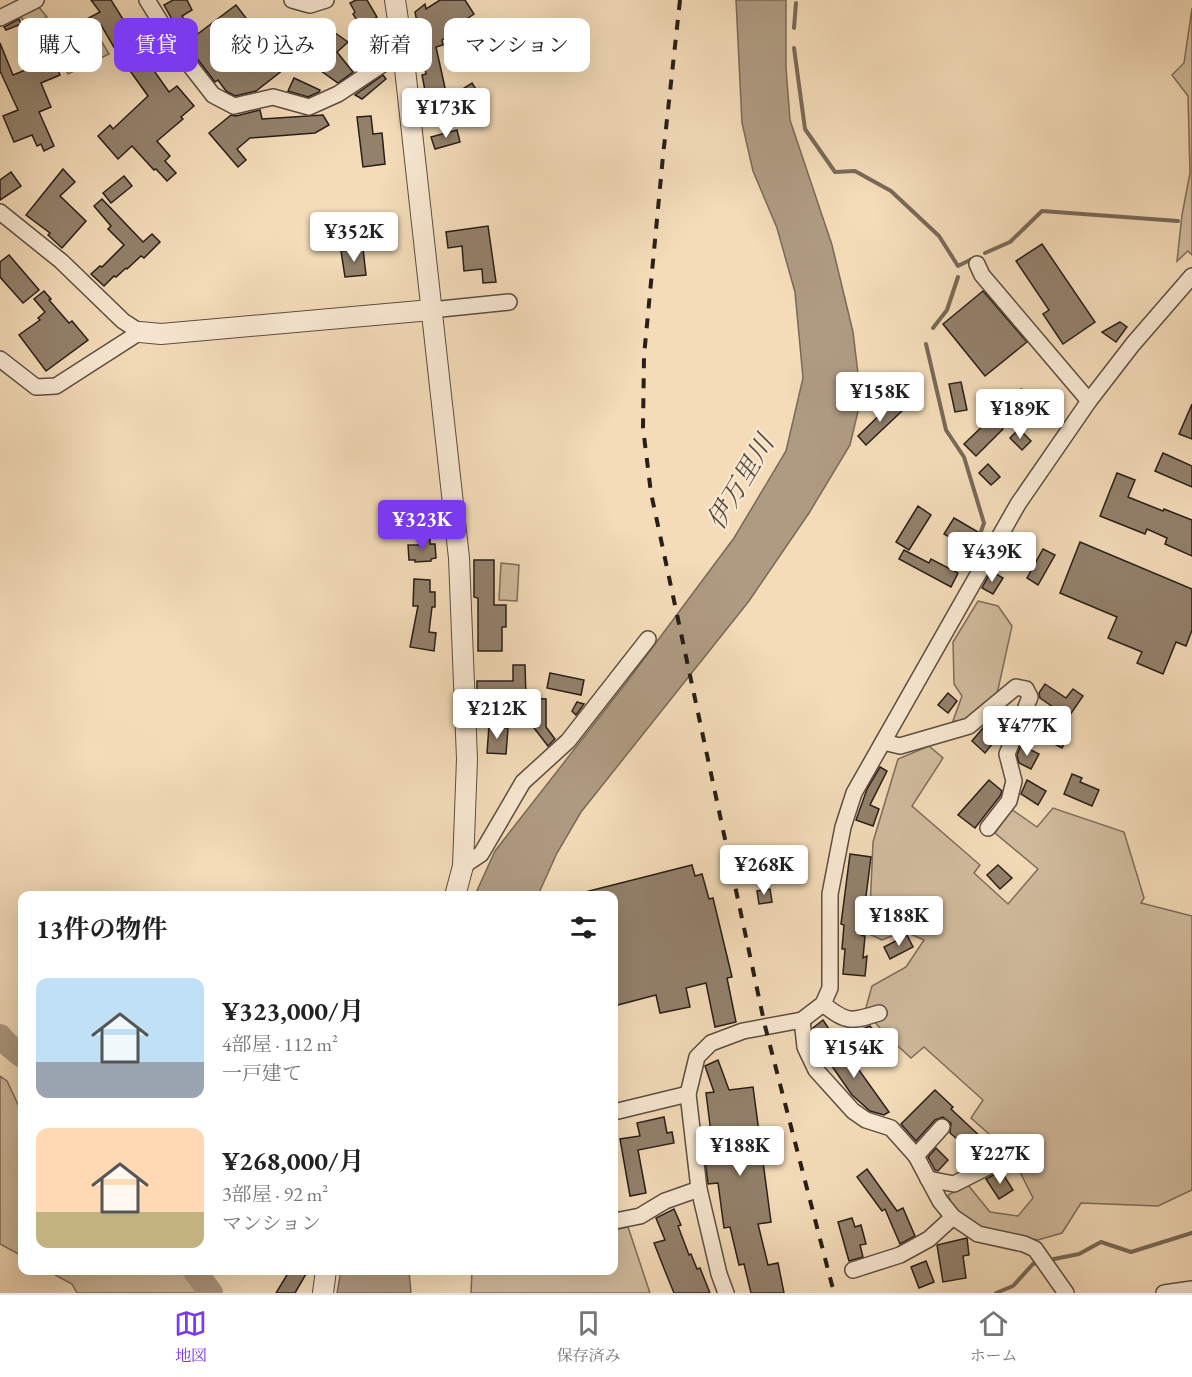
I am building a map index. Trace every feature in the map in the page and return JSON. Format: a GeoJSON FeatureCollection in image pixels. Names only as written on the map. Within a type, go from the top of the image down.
{"type":"FeatureCollection","features":[{"type":"Feature","properties":{"kind":"street"},"geometry":{"type":"LineString","coordinates":[[0,18],[36,0]]}},
{"type":"Feature","properties":{"kind":"street"},"geometry":{"type":"LineString","coordinates":[[147,0],[178,50],[213,95],[234,106],[273,97],[309,107],[338,94],[371,72]]}},
{"type":"Feature","properties":{"kind":"street"},"geometry":{"type":"LineString","coordinates":[[292,0],[310,5],[326,0]]}},
{"type":"Feature","properties":{"kind":"street"},"geometry":{"type":"LineString","coordinates":[[395,0],[398,18]]}},
{"type":"Feature","properties":{"kind":"street"},"geometry":{"type":"LineString","coordinates":[[405,72],[459,558],[467,759],[463,867],[456,891]]}},
{"type":"Feature","properties":{"kind":"street"},"geometry":{"type":"LineString","coordinates":[[0,212],[61,261],[123,321],[140,332],[161,334],[509,302]]}},
{"type":"Feature","properties":{"kind":"street"},"geometry":{"type":"LineString","coordinates":[[977,264],[982,275],[1089,401]]}},
{"type":"Feature","properties":{"kind":"street"},"geometry":{"type":"LineString","coordinates":[[726,1293],[719,1274],[699,1189],[688,1094],[697,1057],[711,1043],[742,1032],[802,1020],[823,1004],[830,988],[830,894],[843,827],[854,793],[1018,504],[1089,401],[1133,344],[1192,276]]}},
{"type":"Feature","properties":{"kind":"street"},"geometry":{"type":"LineString","coordinates":[[0,359],[36,387],[56,386],[140,332]]}},
{"type":"Feature","properties":{"kind":"street"},"geometry":{"type":"LineString","coordinates":[[463,867],[482,854],[523,782],[568,741],[648,639]]}},
{"type":"Feature","properties":{"kind":"street"},"geometry":{"type":"LineString","coordinates":[[883,742],[900,746],[969,726],[1016,687],[1026,689],[1030,697],[1007,754],[1014,781],[1009,801],[988,828]]}},
{"type":"Feature","properties":{"kind":"street"},"geometry":{"type":"LineString","coordinates":[[823,1004],[840,1018],[857,1020],[879,1013]]}},
{"type":"Feature","properties":{"kind":"street"},"geometry":{"type":"LineString","coordinates":[[802,1020],[805,1047],[816,1070],[853,1111],[866,1120],[891,1128],[916,1156],[940,1201],[953,1217],[978,1234],[1024,1244],[1035,1249],[1045,1261],[1061,1291]]}},
{"type":"Feature","properties":{"kind":"street"},"geometry":{"type":"LineString","coordinates":[[618,1111],[688,1094]]}},
{"type":"Feature","properties":{"kind":"street"},"geometry":{"type":"LineString","coordinates":[[916,1156],[942,1127]]}},
{"type":"Feature","properties":{"kind":"street"},"geometry":{"type":"LineString","coordinates":[[928,1179],[954,1184],[1017,1152]]}},
{"type":"Feature","properties":{"kind":"street"},"geometry":{"type":"LineString","coordinates":[[618,1219],[640,1216],[665,1201],[699,1189]]}},
{"type":"Feature","properties":{"kind":"street"},"geometry":{"type":"LineString","coordinates":[[853,1270],[900,1255],[929,1239],[953,1217]]}},
{"type":"Feature","properties":{"kind":"street"},"geometry":{"type":"LineString","coordinates":[[323,1293],[325,1275]]}},
{"type":"Feature","properties":{"kind":"street"},"geometry":{"type":"LineString","coordinates":[[1164,1293],[1192,1288]]}},
{"type":"Feature","properties":{"kind":"shaded area"},"geometry":{"type":"Polygon","coordinates":[[[736,0],[786,0],[786,68],[790,120],[832,245],[853,332],[861,399],[850,445],[809,513],[749,601],[581,812],[557,853],[540,891],[477,891],[495,851],[626,683],[734,538],[786,451],[803,378],[795,292],[777,228],[753,171],[742,123],[736,0]]]}},
{"type":"Feature","properties":{"kind":"shaded area"},"geometry":{"type":"Polygon","coordinates":[[[37,5],[47,17],[21,18],[18,13],[37,5]]]}},
{"type":"Feature","properties":{"kind":"shaded area"},"geometry":{"type":"Polygon","coordinates":[[[1192,8],[1192,255],[1188,251],[1177,261],[1190,173],[1188,96],[1172,75],[1184,63],[1192,8]]]}},
{"type":"Feature","properties":{"kind":"shaded area"},"geometry":{"type":"Polygon","coordinates":[[[102,42],[109,54],[102,57],[102,42]]]}},
{"type":"Feature","properties":{"kind":"shaded area"},"geometry":{"type":"Polygon","coordinates":[[[501,563],[519,565],[517,601],[499,600],[501,563]]]}},
{"type":"Feature","properties":{"kind":"shaded area"},"geometry":{"type":"Polygon","coordinates":[[[978,601],[998,606],[1012,626],[997,694],[965,723],[953,721],[962,696],[954,684],[953,642],[978,601]]]}},
{"type":"Feature","properties":{"kind":"shaded area"},"geometry":{"type":"Polygon","coordinates":[[[929,746],[943,758],[912,806],[980,865],[974,873],[1008,904],[1038,869],[995,833],[1011,809],[1037,827],[1053,808],[1124,832],[1144,898],[1141,903],[1192,916],[1192,1190],[1158,1206],[1081,1203],[1062,1233],[1038,1240],[983,1230],[955,1211],[948,1195],[968,1185],[990,1212],[1018,1216],[1033,1198],[1016,1164],[1024,1149],[996,1140],[971,1118],[983,1100],[924,1047],[911,1058],[865,1011],[872,986],[906,967],[924,940],[904,931],[882,940],[869,934],[873,842],[898,759],[929,746]]]}},
{"type":"Feature","properties":{"kind":"shaded area"},"geometry":{"type":"Polygon","coordinates":[[[0,1076],[7,1081],[18,1104],[18,1254],[0,1244],[0,1076]]]}},
{"type":"Feature","properties":{"kind":"shaded area"},"geometry":{"type":"Polygon","coordinates":[[[628,1227],[650,1293],[471,1293],[472,1275],[618,1275],[618,1229],[628,1227]]]}},
{"type":"Feature","properties":{"kind":"shaded area"},"geometry":{"type":"Polygon","coordinates":[[[55,1275],[199,1275],[213,1293],[77,1293],[72,1284],[55,1275]]]}},
{"type":"Feature","properties":{"kind":"shaded area"},"geometry":{"type":"Polygon","coordinates":[[[340,1275],[409,1275],[411,1293],[337,1293],[340,1275]]]}},
{"type":"Feature","properties":{"kind":"building"},"geometry":{"type":"Polygon","coordinates":[[[91,0],[111,0],[122,18],[114,18],[114,47],[102,27],[102,18],[89,18],[100,12],[91,0]]]}},
{"type":"Feature","properties":{"kind":"building"},"geometry":{"type":"Polygon","coordinates":[[[173,0],[187,0],[192,10],[182,16],[183,18],[171,18],[164,5],[173,0]]]}},
{"type":"Feature","properties":{"kind":"building"},"geometry":{"type":"Polygon","coordinates":[[[356,0],[367,0],[377,17],[355,18],[350,3],[356,0]]]}},
{"type":"Feature","properties":{"kind":"building"},"geometry":{"type":"Polygon","coordinates":[[[440,0],[465,0],[474,14],[468,18],[444,18],[443,45],[436,47],[447,97],[427,101],[422,75],[426,74],[426,72],[432,72],[432,18],[416,18],[415,12],[425,4],[426,9],[440,0]]]}},
{"type":"Feature","properties":{"kind":"building"},"geometry":{"type":"Polygon","coordinates":[[[236,5],[246,18],[219,18],[236,5]]]}},
{"type":"Feature","properties":{"kind":"building"},"geometry":{"type":"Polygon","coordinates":[[[18,20],[18,25],[6,30],[4,27],[18,20]]]}},
{"type":"Feature","properties":{"kind":"building"},"geometry":{"type":"Polygon","coordinates":[[[210,25],[210,72],[280,72],[256,91],[235,96],[226,91],[218,80],[215,82],[198,60],[198,34],[210,25]]]}},
{"type":"Feature","properties":{"kind":"building"},"geometry":{"type":"Polygon","coordinates":[[[336,34],[348,42],[337,52],[348,66],[348,72],[353,72],[338,83],[322,72],[336,72],[336,34]]]}},
{"type":"Feature","properties":{"kind":"building"},"geometry":{"type":"Polygon","coordinates":[[[0,43],[13,75],[20,72],[59,72],[60,75],[41,83],[51,107],[39,112],[54,146],[44,151],[41,144],[37,146],[32,135],[14,142],[3,116],[18,110],[0,71],[0,43]]]}},
{"type":"Feature","properties":{"kind":"building"},"geometry":{"type":"Polygon","coordinates":[[[131,72],[155,72],[169,92],[177,86],[194,106],[181,117],[183,119],[157,141],[170,156],[165,161],[176,173],[167,181],[132,146],[118,159],[98,136],[110,125],[113,129],[148,96],[131,72]]]}},
{"type":"Feature","properties":{"kind":"building"},"geometry":{"type":"Polygon","coordinates":[[[383,75],[386,79],[362,99],[355,95],[383,75]]]}},
{"type":"Feature","properties":{"kind":"building"},"geometry":{"type":"Polygon","coordinates":[[[294,78],[320,90],[319,92],[308,97],[288,91],[294,78]]]}},
{"type":"Feature","properties":{"kind":"building"},"geometry":{"type":"Polygon","coordinates":[[[472,83],[482,99],[457,115],[447,99],[472,83]]]}},
{"type":"Feature","properties":{"kind":"building"},"geometry":{"type":"Polygon","coordinates":[[[260,110],[262,119],[323,115],[329,125],[315,133],[250,138],[237,149],[246,160],[238,167],[209,133],[231,115],[236,116],[260,110]]]}},
{"type":"Feature","properties":{"kind":"building"},"geometry":{"type":"Polygon","coordinates":[[[371,116],[373,134],[382,133],[385,164],[363,167],[357,117],[371,116]]]}},
{"type":"Feature","properties":{"kind":"building"},"geometry":{"type":"Polygon","coordinates":[[[457,130],[460,142],[435,149],[431,137],[457,130]]]}},
{"type":"Feature","properties":{"kind":"building"},"geometry":{"type":"Polygon","coordinates":[[[63,169],[75,182],[60,196],[86,221],[62,248],[48,235],[50,233],[26,215],[63,169]]]}},
{"type":"Feature","properties":{"kind":"building"},"geometry":{"type":"Polygon","coordinates":[[[11,172],[21,186],[0,200],[0,180],[11,172]]]}},
{"type":"Feature","properties":{"kind":"building"},"geometry":{"type":"Polygon","coordinates":[[[124,176],[132,186],[111,203],[103,193],[124,176]]]}},
{"type":"Feature","properties":{"kind":"building"},"geometry":{"type":"Polygon","coordinates":[[[102,199],[143,242],[152,234],[160,242],[144,258],[141,256],[104,286],[91,274],[100,266],[102,267],[124,245],[108,229],[111,226],[94,206],[102,199]]]}},
{"type":"Feature","properties":{"kind":"building"},"geometry":{"type":"Polygon","coordinates":[[[488,226],[496,282],[483,283],[482,269],[464,271],[462,246],[448,248],[446,232],[488,226]]]}},
{"type":"Feature","properties":{"kind":"building"},"geometry":{"type":"Polygon","coordinates":[[[1042,244],[1095,322],[1063,344],[1043,314],[1049,310],[1016,261],[1042,244]]]}},
{"type":"Feature","properties":{"kind":"building"},"geometry":{"type":"Polygon","coordinates":[[[363,249],[366,275],[345,277],[341,251],[363,249]]]}},
{"type":"Feature","properties":{"kind":"building"},"geometry":{"type":"Polygon","coordinates":[[[9,255],[39,290],[23,303],[0,277],[0,262],[9,255]]]}},
{"type":"Feature","properties":{"kind":"building"},"geometry":{"type":"Polygon","coordinates":[[[44,291],[69,323],[72,321],[88,340],[46,371],[19,335],[40,320],[38,318],[45,312],[34,299],[44,291]]]}},
{"type":"Feature","properties":{"kind":"building"},"geometry":{"type":"Polygon","coordinates":[[[983,291],[1027,342],[985,376],[943,324],[983,291]]]}},
{"type":"Feature","properties":{"kind":"building"},"geometry":{"type":"Polygon","coordinates":[[[1120,322],[1127,327],[1116,342],[1102,332],[1120,322]]]}},
{"type":"Feature","properties":{"kind":"building"},"geometry":{"type":"Polygon","coordinates":[[[961,382],[967,410],[955,412],[949,384],[961,382]]]}},
{"type":"Feature","properties":{"kind":"building"},"geometry":{"type":"Polygon","coordinates":[[[1021,389],[1036,405],[1027,413],[1012,398],[1021,389]]]}},
{"type":"Feature","properties":{"kind":"building"},"geometry":{"type":"Polygon","coordinates":[[[894,401],[903,410],[866,445],[858,436],[894,401]]]}},
{"type":"Feature","properties":{"kind":"building"},"geometry":{"type":"Polygon","coordinates":[[[1192,404],[1192,439],[1179,434],[1192,404]]]}},
{"type":"Feature","properties":{"kind":"building"},"geometry":{"type":"Polygon","coordinates":[[[992,417],[1003,429],[976,456],[964,444],[992,417]]]}},
{"type":"Feature","properties":{"kind":"building"},"geometry":{"type":"Polygon","coordinates":[[[1019,429],[1031,441],[1022,450],[1010,438],[1019,429]]]}},
{"type":"Feature","properties":{"kind":"building"},"geometry":{"type":"Polygon","coordinates":[[[1163,453],[1192,466],[1192,487],[1155,471],[1163,453]]]}},
{"type":"Feature","properties":{"kind":"building"},"geometry":{"type":"Polygon","coordinates":[[[988,464],[1000,477],[991,485],[979,473],[988,464]]]}},
{"type":"Feature","properties":{"kind":"building"},"geometry":{"type":"Polygon","coordinates":[[[1117,473],[1135,480],[1128,497],[1192,520],[1192,556],[1165,544],[1167,538],[1147,529],[1145,534],[1100,516],[1117,473]]]}},
{"type":"Feature","properties":{"kind":"building"},"geometry":{"type":"Polygon","coordinates":[[[918,506],[931,515],[909,550],[896,542],[918,506]]]}},
{"type":"Feature","properties":{"kind":"building"},"geometry":{"type":"Polygon","coordinates":[[[954,518],[978,532],[968,548],[944,534],[954,518]]]}},
{"type":"Feature","properties":{"kind":"building"},"geometry":{"type":"Polygon","coordinates":[[[430,539],[430,544],[435,544],[436,558],[431,561],[409,560],[408,545],[419,545],[418,540],[430,539]]]}},
{"type":"Feature","properties":{"kind":"building"},"geometry":{"type":"Polygon","coordinates":[[[1080,542],[1192,589],[1192,630],[1186,646],[1176,642],[1163,674],[1137,663],[1142,652],[1108,638],[1117,617],[1060,593],[1080,542]]]}},
{"type":"Feature","properties":{"kind":"building"},"geometry":{"type":"Polygon","coordinates":[[[1043,549],[1055,555],[1038,585],[1027,578],[1043,549]]]}},
{"type":"Feature","properties":{"kind":"building"},"geometry":{"type":"Polygon","coordinates":[[[904,550],[929,563],[931,559],[958,573],[951,587],[899,559],[904,550]]]}},
{"type":"Feature","properties":{"kind":"building"},"geometry":{"type":"Polygon","coordinates":[[[474,560],[494,560],[494,605],[506,605],[506,627],[502,627],[502,651],[478,651],[478,598],[474,597],[474,560]]]}},
{"type":"Feature","properties":{"kind":"building"},"geometry":{"type":"Polygon","coordinates":[[[991,571],[1003,578],[993,594],[982,588],[991,571]]]}},
{"type":"Feature","properties":{"kind":"building"},"geometry":{"type":"Polygon","coordinates":[[[414,579],[430,580],[430,592],[435,592],[435,607],[432,607],[429,632],[436,633],[434,651],[410,647],[418,606],[413,606],[414,579]]]}},
{"type":"Feature","properties":{"kind":"building"},"geometry":{"type":"Polygon","coordinates":[[[513,665],[525,665],[526,698],[546,699],[546,727],[555,739],[548,746],[534,728],[534,718],[514,718],[514,699],[477,700],[477,681],[513,681],[513,665]]]}},
{"type":"Feature","properties":{"kind":"building"},"geometry":{"type":"Polygon","coordinates":[[[550,673],[584,680],[581,695],[547,688],[550,673]]]}},
{"type":"Feature","properties":{"kind":"building"},"geometry":{"type":"Polygon","coordinates":[[[1045,684],[1066,698],[1073,689],[1083,696],[1061,728],[1070,733],[1062,748],[1039,736],[1053,707],[1040,698],[1039,693],[1045,684]]]}},
{"type":"Feature","properties":{"kind":"building"},"geometry":{"type":"Polygon","coordinates":[[[948,693],[957,701],[948,713],[938,705],[948,693]]]}},
{"type":"Feature","properties":{"kind":"building"},"geometry":{"type":"Polygon","coordinates":[[[577,702],[584,704],[576,715],[572,711],[577,702]]]}},
{"type":"Feature","properties":{"kind":"building"},"geometry":{"type":"Polygon","coordinates":[[[1006,708],[1013,714],[1010,722],[985,753],[972,741],[1006,708]]]}},
{"type":"Feature","properties":{"kind":"building"},"geometry":{"type":"Polygon","coordinates":[[[489,726],[508,728],[506,754],[487,753],[489,726]]]}},
{"type":"Feature","properties":{"kind":"building"},"geometry":{"type":"Polygon","coordinates":[[[1021,745],[1039,754],[1031,769],[1019,763],[1017,755],[1021,745]]]}},
{"type":"Feature","properties":{"kind":"building"},"geometry":{"type":"Polygon","coordinates":[[[880,767],[887,771],[870,805],[879,809],[873,826],[856,820],[867,789],[880,767]]]}},
{"type":"Feature","properties":{"kind":"building"},"geometry":{"type":"Polygon","coordinates":[[[1072,774],[1082,778],[1080,782],[1099,790],[1092,806],[1064,794],[1072,774]]]}},
{"type":"Feature","properties":{"kind":"building"},"geometry":{"type":"Polygon","coordinates":[[[989,780],[1002,791],[975,828],[958,815],[989,780]]]}},
{"type":"Feature","properties":{"kind":"building"},"geometry":{"type":"Polygon","coordinates":[[[1027,780],[1046,791],[1038,805],[1021,794],[1027,780]]]}},
{"type":"Feature","properties":{"kind":"building"},"geometry":{"type":"Polygon","coordinates":[[[850,854],[871,857],[861,935],[865,936],[863,958],[867,956],[865,976],[843,974],[845,949],[842,949],[844,925],[841,924],[850,854]]]}},
{"type":"Feature","properties":{"kind":"building"},"geometry":{"type":"Polygon","coordinates":[[[692,865],[695,876],[702,874],[709,899],[713,898],[732,977],[727,978],[736,1022],[715,1027],[706,983],[686,988],[690,1007],[660,1013],[656,995],[618,1005],[618,891],[589,891],[692,865]]]}},
{"type":"Feature","properties":{"kind":"building"},"geometry":{"type":"Polygon","coordinates":[[[998,865],[1012,878],[1000,889],[987,875],[998,865]]]}},
{"type":"Feature","properties":{"kind":"building"},"geometry":{"type":"Polygon","coordinates":[[[770,889],[772,902],[759,904],[757,891],[770,889]]]}},
{"type":"Feature","properties":{"kind":"building"},"geometry":{"type":"Polygon","coordinates":[[[907,935],[913,947],[890,959],[884,947],[907,935]]]}},
{"type":"Feature","properties":{"kind":"building"},"geometry":{"type":"Polygon","coordinates":[[[823,1020],[829,1029],[818,1036],[813,1028],[823,1020]]]}},
{"type":"Feature","properties":{"kind":"building"},"geometry":{"type":"Polygon","coordinates":[[[870,1026],[876,1034],[861,1045],[852,1033],[870,1026]]]}},
{"type":"Feature","properties":{"kind":"building"},"geometry":{"type":"Polygon","coordinates":[[[830,1042],[839,1055],[848,1049],[859,1064],[856,1066],[889,1112],[884,1115],[870,1111],[852,1095],[820,1049],[830,1042]]]}},
{"type":"Feature","properties":{"kind":"building"},"geometry":{"type":"Polygon","coordinates":[[[718,1060],[729,1090],[753,1087],[771,1222],[758,1224],[768,1265],[778,1263],[784,1293],[751,1293],[744,1264],[739,1265],[730,1227],[724,1228],[718,1183],[708,1184],[702,1134],[711,1133],[706,1093],[714,1092],[705,1066],[718,1060]]]}},
{"type":"Feature","properties":{"kind":"building"},"geometry":{"type":"Polygon","coordinates":[[[935,1090],[953,1107],[951,1109],[986,1142],[993,1153],[975,1162],[963,1144],[950,1133],[951,1123],[943,1117],[935,1120],[916,1141],[901,1124],[935,1090]]]}},
{"type":"Feature","properties":{"kind":"building"},"geometry":{"type":"Polygon","coordinates":[[[664,1117],[667,1133],[672,1132],[674,1143],[638,1150],[646,1193],[630,1196],[620,1139],[640,1136],[637,1123],[664,1117]]]}},
{"type":"Feature","properties":{"kind":"building"},"geometry":{"type":"Polygon","coordinates":[[[936,1148],[948,1160],[938,1171],[935,1170],[928,1157],[936,1148]]]}},
{"type":"Feature","properties":{"kind":"building"},"geometry":{"type":"Polygon","coordinates":[[[867,1169],[897,1211],[903,1208],[915,1236],[900,1244],[885,1209],[882,1211],[857,1177],[867,1169]]]}},
{"type":"Feature","properties":{"kind":"building"},"geometry":{"type":"Polygon","coordinates":[[[1001,1171],[1013,1190],[999,1199],[986,1179],[1001,1171]]]}},
{"type":"Feature","properties":{"kind":"building"},"geometry":{"type":"Polygon","coordinates":[[[674,1209],[689,1255],[691,1254],[697,1269],[700,1268],[710,1293],[674,1293],[654,1243],[665,1240],[656,1218],[674,1209]]]}},
{"type":"Feature","properties":{"kind":"building"},"geometry":{"type":"Polygon","coordinates":[[[852,1218],[855,1227],[861,1225],[866,1244],[860,1245],[863,1257],[849,1261],[838,1222],[852,1218]]]}},
{"type":"Feature","properties":{"kind":"building"},"geometry":{"type":"Polygon","coordinates":[[[967,1238],[969,1255],[963,1256],[966,1278],[943,1282],[937,1245],[967,1238]]]}},
{"type":"Feature","properties":{"kind":"building"},"geometry":{"type":"Polygon","coordinates":[[[926,1261],[934,1282],[919,1288],[911,1267],[926,1261]]]}},
{"type":"Feature","properties":{"kind":"building"},"geometry":{"type":"Polygon","coordinates":[[[287,1275],[305,1275],[295,1293],[276,1293],[287,1275]]]}},
{"type":"Feature","properties":{"kind":"waterway"},"geometry":{"type":"LineString","coordinates":[[794,28],[796,3]]}},
{"type":"Feature","properties":{"kind":"waterway"},"geometry":{"type":"LineString","coordinates":[[794,48],[805,129],[835,172],[855,171],[891,191],[939,236],[958,266],[972,259]]}},
{"type":"Feature","properties":{"kind":"waterway"},"geometry":{"type":"LineString","coordinates":[[985,253],[1010,242],[1042,211],[1178,221]]}},
{"type":"Feature","properties":{"kind":"waterway"},"geometry":{"type":"LineString","coordinates":[[933,328],[947,310],[958,277]]}},
{"type":"Feature","properties":{"kind":"waterway"},"geometry":{"type":"LineString","coordinates":[[926,344],[946,430],[964,457],[984,523],[974,551]]}},
{"type":"Feature","properties":{"kind":"waterway"},"geometry":{"type":"LineString","coordinates":[[0,1036],[18,1053]]}},
{"type":"Feature","properties":{"kind":"waterway"},"geometry":{"type":"LineString","coordinates":[[1049,1260],[1079,1254],[1101,1242],[1131,1252],[1192,1233]]}},
{"type":"Feature","properties":{"kind":"waterway"},"geometry":{"type":"LineString","coordinates":[[996,1293],[1013,1286],[1033,1264],[1039,1262]]}},
{"type":"Feature","properties":{"kind":"waterway"},"geometry":{"type":"LineString","coordinates":[[198,1275],[211,1293]]}},
{"type":"Feature","properties":{"kind":"railway"},"geometry":{"type":"LineString","coordinates":[[680,0],[644,356],[643,428],[651,493],[765,1026],[834,1293]]}},
{"type":"Feature","properties":{"kind":"water label","name":"伊万里川"},"geometry":{"type":"Point","coordinates":[740,482]}}]}
